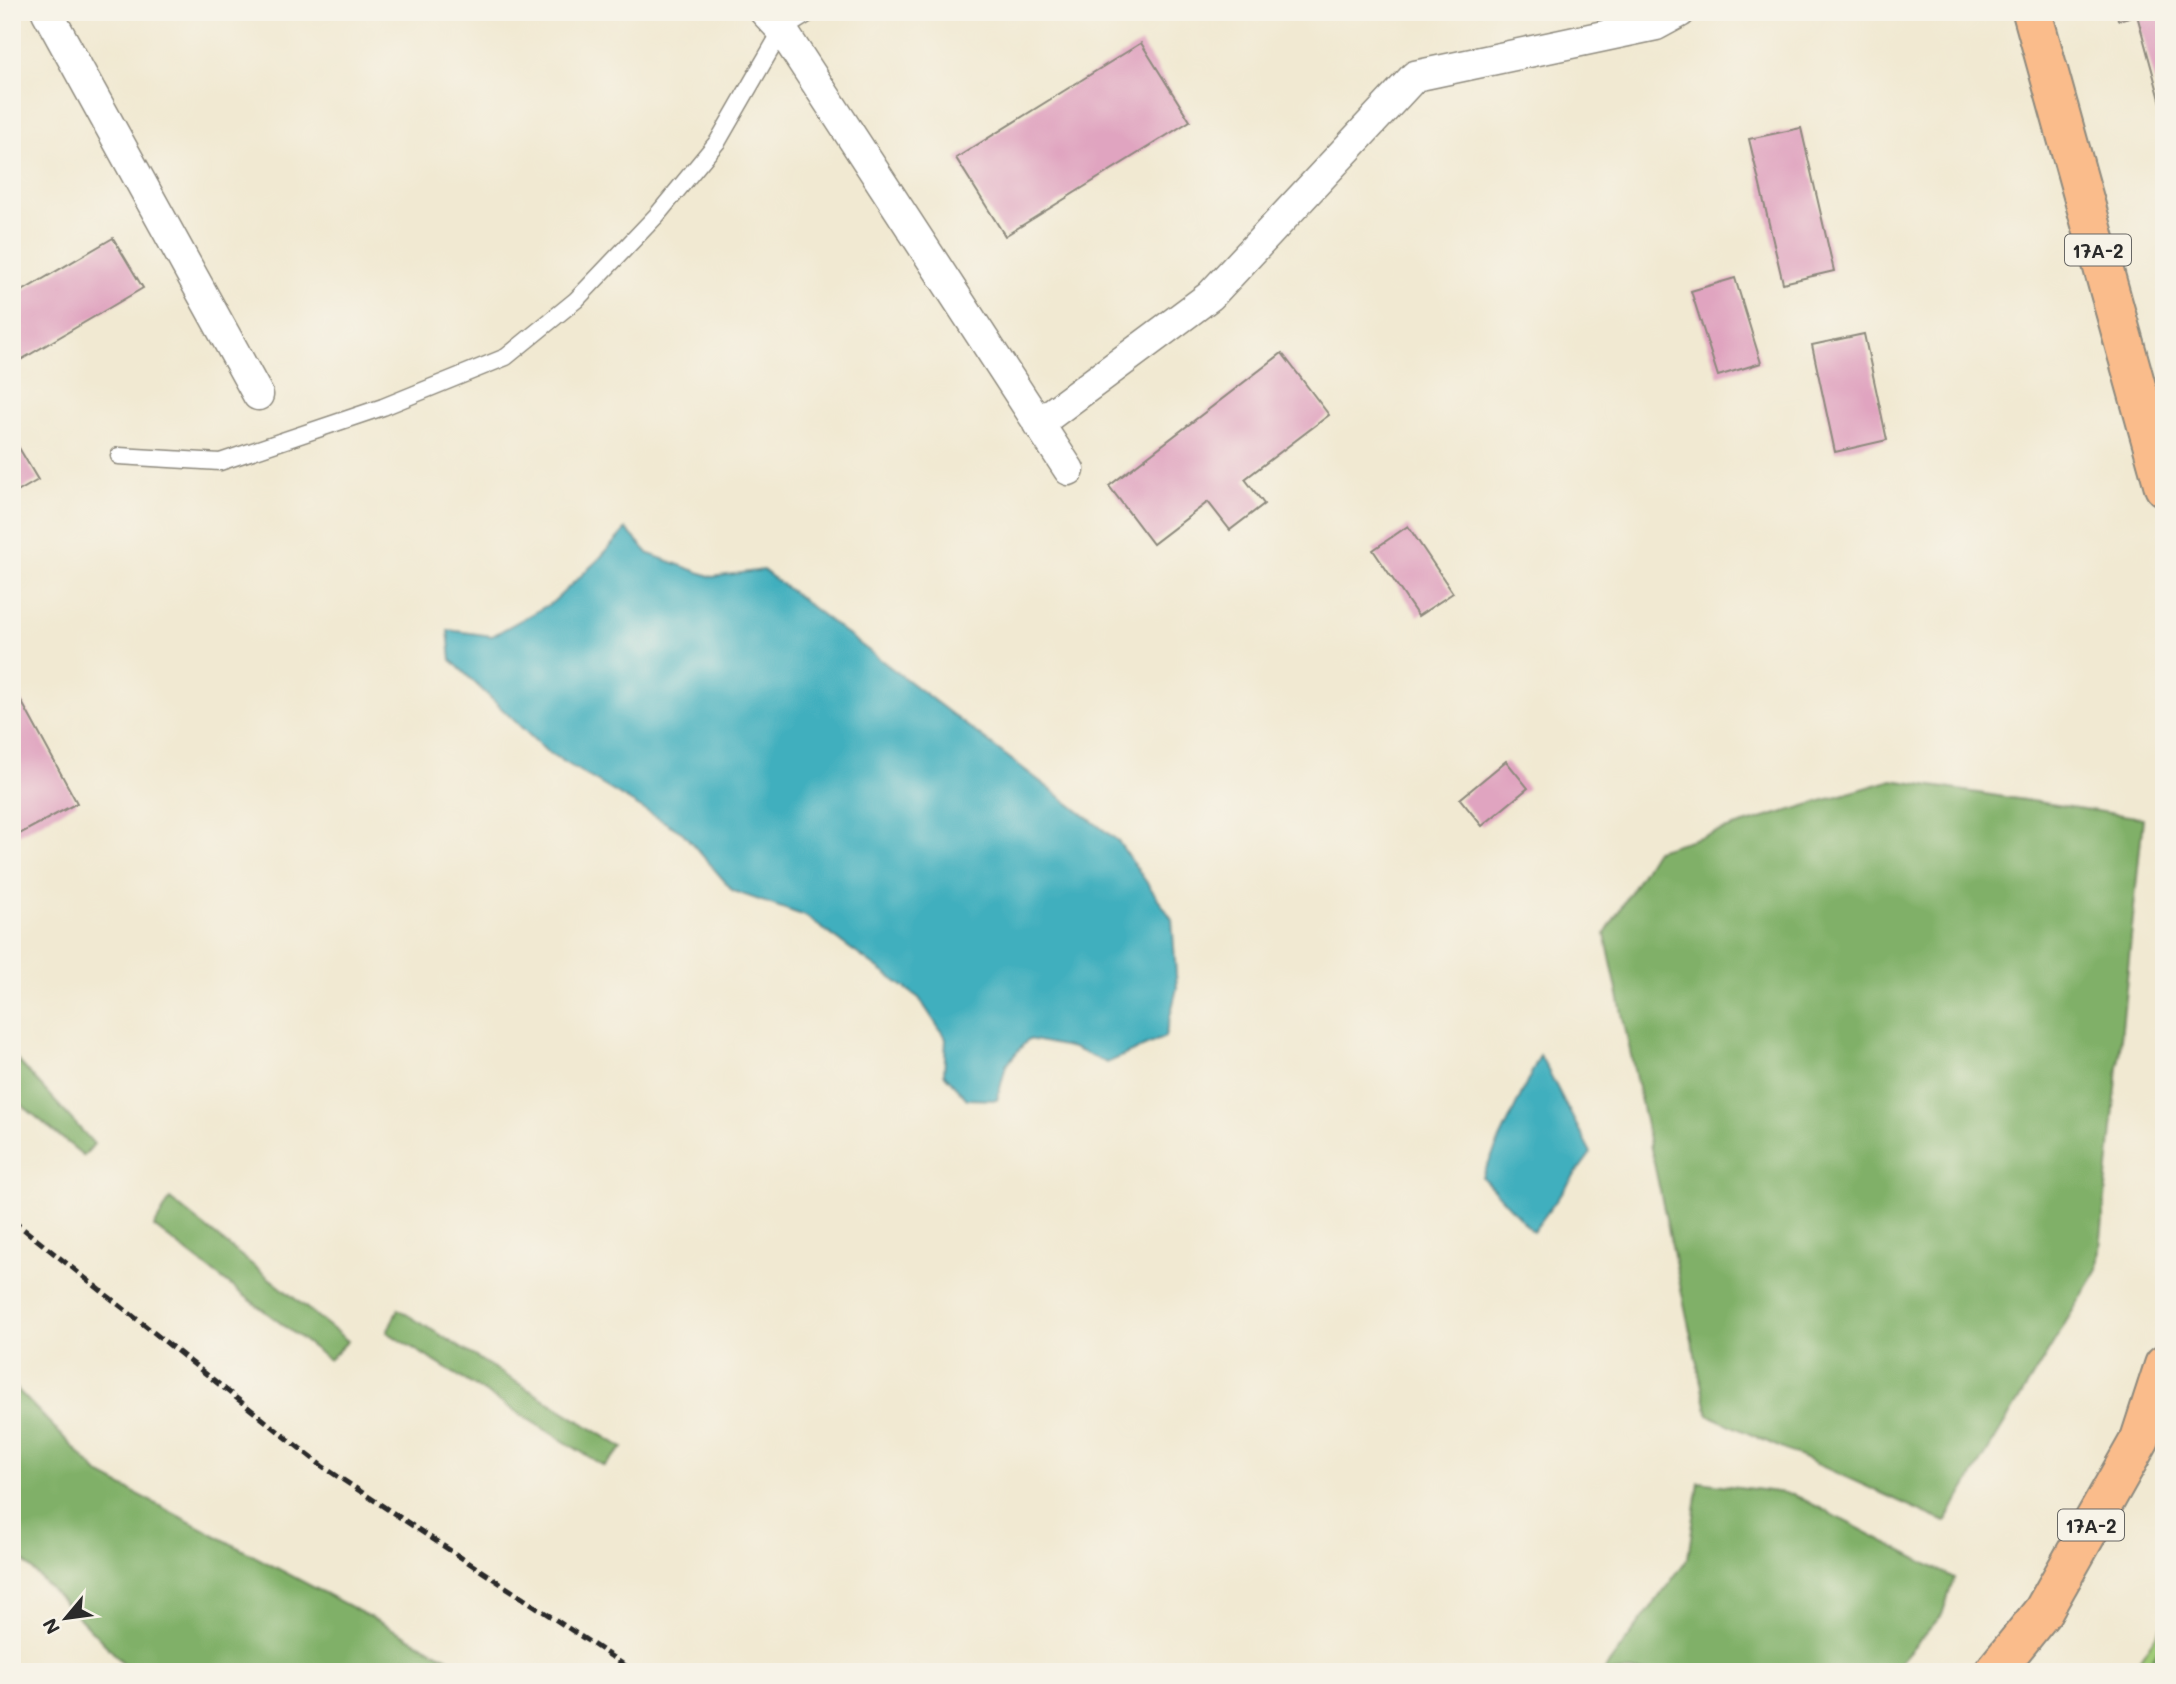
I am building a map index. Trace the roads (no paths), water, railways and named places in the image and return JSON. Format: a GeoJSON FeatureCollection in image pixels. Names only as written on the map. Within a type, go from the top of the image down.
{"type":"FeatureCollection","features":[{"type":"Feature","properties":{"kind":"main road","name":"17А-2"},"geometry":{"type":"LineString","coordinates":[[2032,12],[2164,487]]}},
{"type":"Feature","properties":{"kind":"main road","name":"17А-2"},"geometry":{"type":"LineString","coordinates":[[1994,1672],[2043,1611],[2140,1439],[2164,1365]]}},
{"type":"Feature","properties":{"kind":"street"},"geometry":{"type":"LineString","coordinates":[[47,12],[258,395]]}},
{"type":"Feature","properties":{"kind":"street"},"geometry":{"type":"LineString","coordinates":[[1038,424],[1210,296],[1415,76],[1656,26],[1679,12]]}},
{"type":"Feature","properties":{"kind":"street"},"geometry":{"type":"LineString","coordinates":[[773,21],[1069,470]]}},
{"type":"Feature","properties":{"kind":"lane"},"geometry":{"type":"LineString","coordinates":[[119,456],[220,462],[383,407],[506,356],[576,300],[657,215],[718,141],[773,21],[811,12]]}},
{"type":"Feature","properties":{"kind":"water"},"geometry":{"type":"Polygon","coordinates":[[[626,529],[649,554],[712,577],[763,570],[1118,841],[1172,919],[1177,988],[1165,1037],[1107,1063],[1073,1048],[1028,1039],[1006,1065],[997,1100],[967,1099],[944,1074],[946,1039],[919,998],[805,916],[733,891],[683,833],[546,751],[451,660],[448,630],[492,636],[553,602],[599,559],[626,529]]]}},
{"type":"Feature","properties":{"kind":"water"},"geometry":{"type":"Polygon","coordinates":[[[1540,1055],[1591,1153],[1533,1232],[1482,1177],[1540,1055]]]}},
{"type":"Feature","properties":{"kind":"railway"},"geometry":{"type":"LineString","coordinates":[[12,1220],[322,1466],[635,1672]]}}]}
